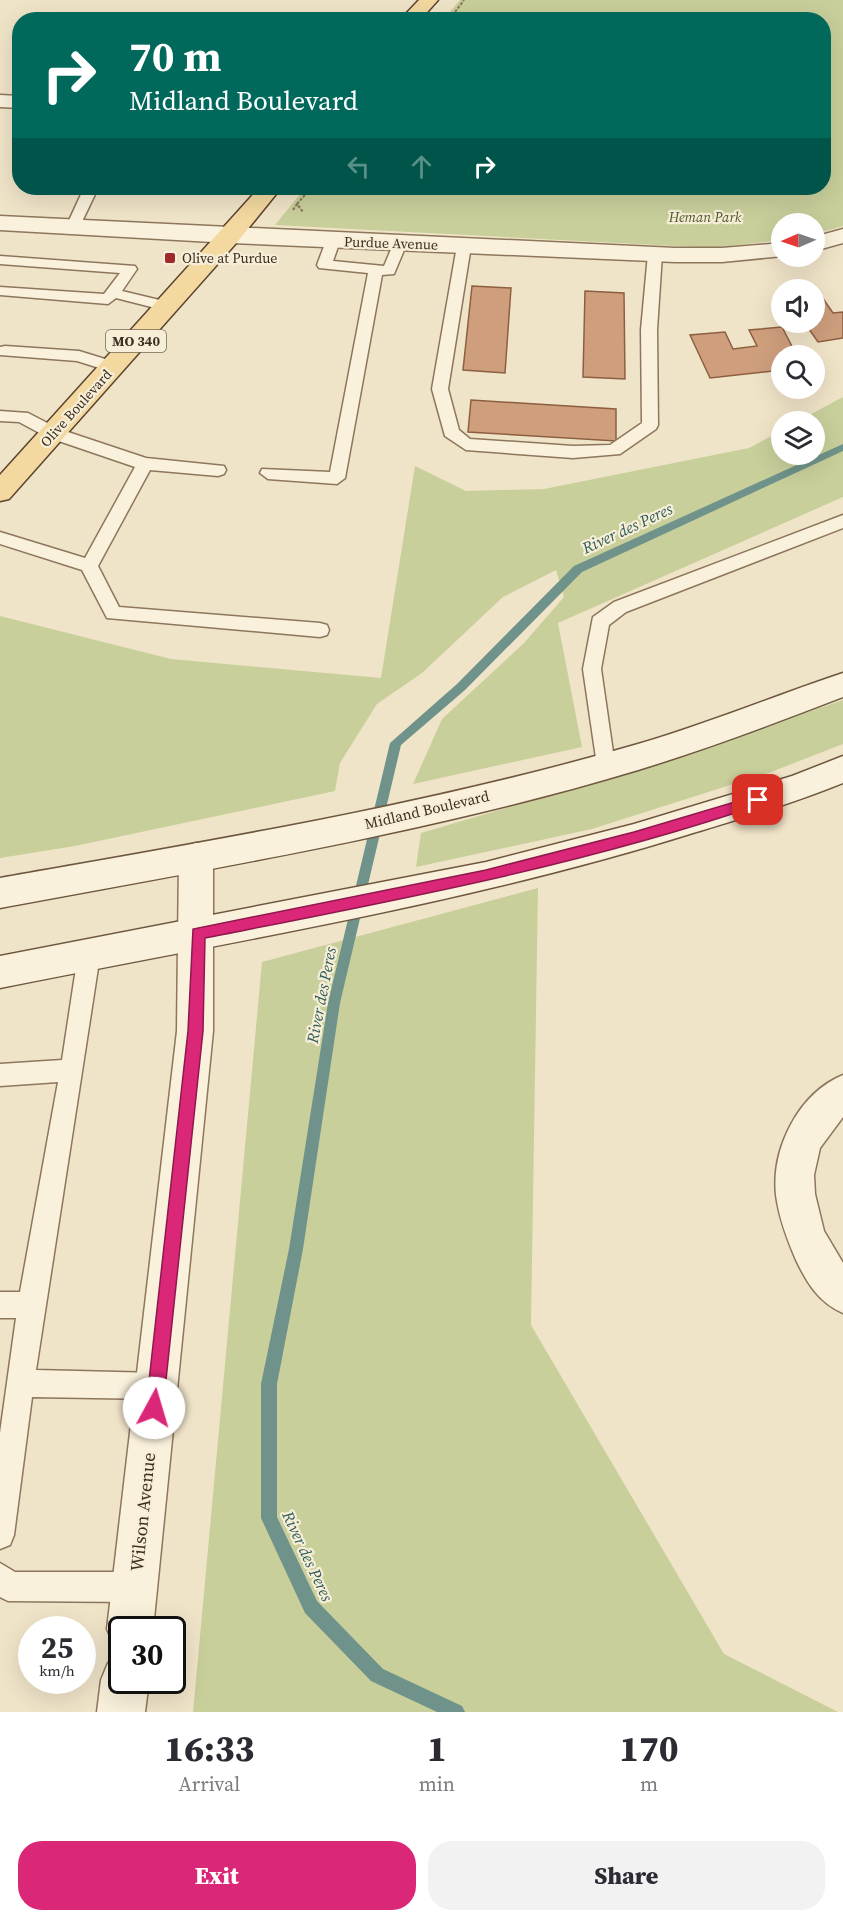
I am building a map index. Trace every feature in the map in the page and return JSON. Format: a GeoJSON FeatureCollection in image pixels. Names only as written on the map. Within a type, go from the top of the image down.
{"type":"FeatureCollection","features":[{"type":"Feature","properties":{"kind":"main road"},"geometry":{"type":"LineString","coordinates":[[417,12],[429,0]]}},
{"type":"Feature","properties":{"kind":"main road","name":"Olive Boulevard"},"geometry":{"type":"LineString","coordinates":[[0,492],[264,195]]}},
{"type":"Feature","properties":{"kind":"street","name":"Purdue Avenue"},"geometry":{"type":"LineString","coordinates":[[0,223],[333,241],[655,254],[722,255],[771,251]]}},
{"type":"Feature","properties":{"kind":"street"},"geometry":{"type":"LineString","coordinates":[[825,241],[843,236]]}},
{"type":"Feature","properties":{"kind":"street","name":"Midland Boulevard"},"geometry":{"type":"LineString","coordinates":[[0,893],[430,811],[638,758],[784,709],[843,685]]}},
{"type":"Feature","properties":{"kind":"street"},"geometry":{"type":"LineString","coordinates":[[0,972],[486,876],[634,838],[799,787],[843,769]]}},
{"type":"Feature","properties":{"kind":"street","name":"Wilson Avenue"},"geometry":{"type":"LineString","coordinates":[[132,1616],[195,1031],[198,933],[196,857]]}},
{"type":"Feature","properties":{"kind":"street"},"geometry":{"type":"LineString","coordinates":[[843,1094],[824,1108],[808,1129],[797,1153],[794,1182],[798,1213],[815,1258],[843,1293]]}},
{"type":"Feature","properties":{"kind":"street"},"geometry":{"type":"LineString","coordinates":[[121,1712],[123,1694]]}},
{"type":"Feature","properties":{"kind":"lane"},"geometry":{"type":"LineString","coordinates":[[73,227],[88,195]]}},
{"type":"Feature","properties":{"kind":"lane"},"geometry":{"type":"LineString","coordinates":[[333,241],[324,265],[389,271],[400,243]]}},
{"type":"Feature","properties":{"kind":"lane"},"geometry":{"type":"LineString","coordinates":[[464,246],[440,389],[451,432],[466,444],[573,452],[614,450],[650,425],[649,330],[655,254]]}},
{"type":"Feature","properties":{"kind":"lane"},"geometry":{"type":"LineString","coordinates":[[0,260],[130,269],[108,299],[0,291]]}},
{"type":"Feature","properties":{"kind":"lane"},"geometry":{"type":"LineString","coordinates":[[268,473],[337,478],[376,270]]}},
{"type":"Feature","properties":{"kind":"lane"},"geometry":{"type":"LineString","coordinates":[[0,301],[23,293]]}},
{"type":"Feature","properties":{"kind":"lane"},"geometry":{"type":"LineString","coordinates":[[113,293],[167,306]]}},
{"type":"Feature","properties":{"kind":"lane"},"geometry":{"type":"LineString","coordinates":[[5,351],[79,356],[112,367]]}},
{"type":"Feature","properties":{"kind":"lane"},"geometry":{"type":"LineString","coordinates":[[0,416],[21,417],[53,433],[145,464],[218,470]]}},
{"type":"Feature","properties":{"kind":"lane"},"geometry":{"type":"LineString","coordinates":[[89,566],[145,464]]}},
{"type":"Feature","properties":{"kind":"lane"},"geometry":{"type":"LineString","coordinates":[[605,766],[592,669],[600,622],[620,608],[843,521]]}},
{"type":"Feature","properties":{"kind":"lane"},"geometry":{"type":"LineString","coordinates":[[0,538],[89,566],[112,613],[320,630]]}},
{"type":"Feature","properties":{"kind":"lane"},"geometry":{"type":"LineString","coordinates":[[0,1535],[31,1305],[72,1070],[88,955]]}},
{"type":"Feature","properties":{"kind":"lane"},"geometry":{"type":"LineString","coordinates":[[0,1075],[72,1070]]}},
{"type":"Feature","properties":{"kind":"lane"},"geometry":{"type":"LineString","coordinates":[[0,1305],[31,1305]]}},
{"type":"Feature","properties":{"kind":"lane"},"geometry":{"type":"LineString","coordinates":[[20,1383],[157,1386]]}},
{"type":"Feature","properties":{"kind":"lane"},"geometry":{"type":"LineString","coordinates":[[0,1577],[8,1586],[135,1587]]}},
{"type":"Feature","properties":{"kind":"path"},"geometry":{"type":"LineString","coordinates":[[297,204],[305,195]]}},
{"type":"Feature","properties":{"kind":"green space","name":"Heman Park"},"geometry":{"type":"Polygon","coordinates":[[[460,0],[843,0],[843,226],[825,231],[825,213],[771,213],[771,241],[712,248],[275,225],[299,195],[831,195],[831,12],[450,12],[460,0]]]}},
{"type":"Feature","properties":{"kind":"green space"},"geometry":{"type":"Polygon","coordinates":[[[843,397],[843,497],[558,623],[582,747],[413,784],[442,719],[524,643],[564,597],[556,570],[503,597],[422,673],[377,704],[340,763],[335,791],[75,846],[0,858],[0,616],[171,659],[381,678],[415,466],[466,491],[544,489],[749,448],[771,436],[771,465],[825,465],[825,411],[817,411],[843,397]]]}},
{"type":"Feature","properties":{"kind":"green space"},"geometry":{"type":"Polygon","coordinates":[[[843,700],[843,744],[771,772],[592,829],[416,867],[421,833],[641,768],[843,700]]]}},
{"type":"Feature","properties":{"kind":"green space"},"geometry":{"type":"Polygon","coordinates":[[[538,888],[531,1325],[724,1654],[838,1712],[193,1712],[262,962],[538,888]]]}},
{"type":"Feature","properties":{"kind":"building"},"geometry":{"type":"Polygon","coordinates":[[[472,286],[511,288],[505,373],[463,370],[472,286]]]}},
{"type":"Feature","properties":{"kind":"building"},"geometry":{"type":"Polygon","coordinates":[[[585,291],[624,293],[625,379],[583,377],[585,291]]]}},
{"type":"Feature","properties":{"kind":"building"},"geometry":{"type":"Polygon","coordinates":[[[825,301],[833,313],[843,312],[843,338],[818,342],[812,333],[825,333],[825,301]]]}},
{"type":"Feature","properties":{"kind":"building"},"geometry":{"type":"Polygon","coordinates":[[[771,328],[771,333],[785,333],[791,345],[771,345],[771,371],[710,378],[690,335],[725,332],[733,349],[757,346],[749,330],[771,328]]]}},
{"type":"Feature","properties":{"kind":"building"},"geometry":{"type":"Polygon","coordinates":[[[471,400],[616,409],[616,441],[468,432],[471,400]]]}},
{"type":"Feature","properties":{"kind":"waterway","name":"River des Peres"},"geometry":{"type":"LineString","coordinates":[[456,1712],[377,1675],[311,1607],[269,1518],[269,1384],[296,1249],[334,1003],[396,743],[461,687],[578,569],[843,447]]}},
{"type":"Feature","properties":{"kind":"place","name":"Olive at Purdue"},"geometry":{"type":"Point","coordinates":[170,258]}},
{"type":"Feature","properties":{"kind":"route"},"geometry":{"type":"LineString","coordinates":[[154,1408],[195,1031],[198,933],[486,876],[634,838],[758,800]]}}]}
